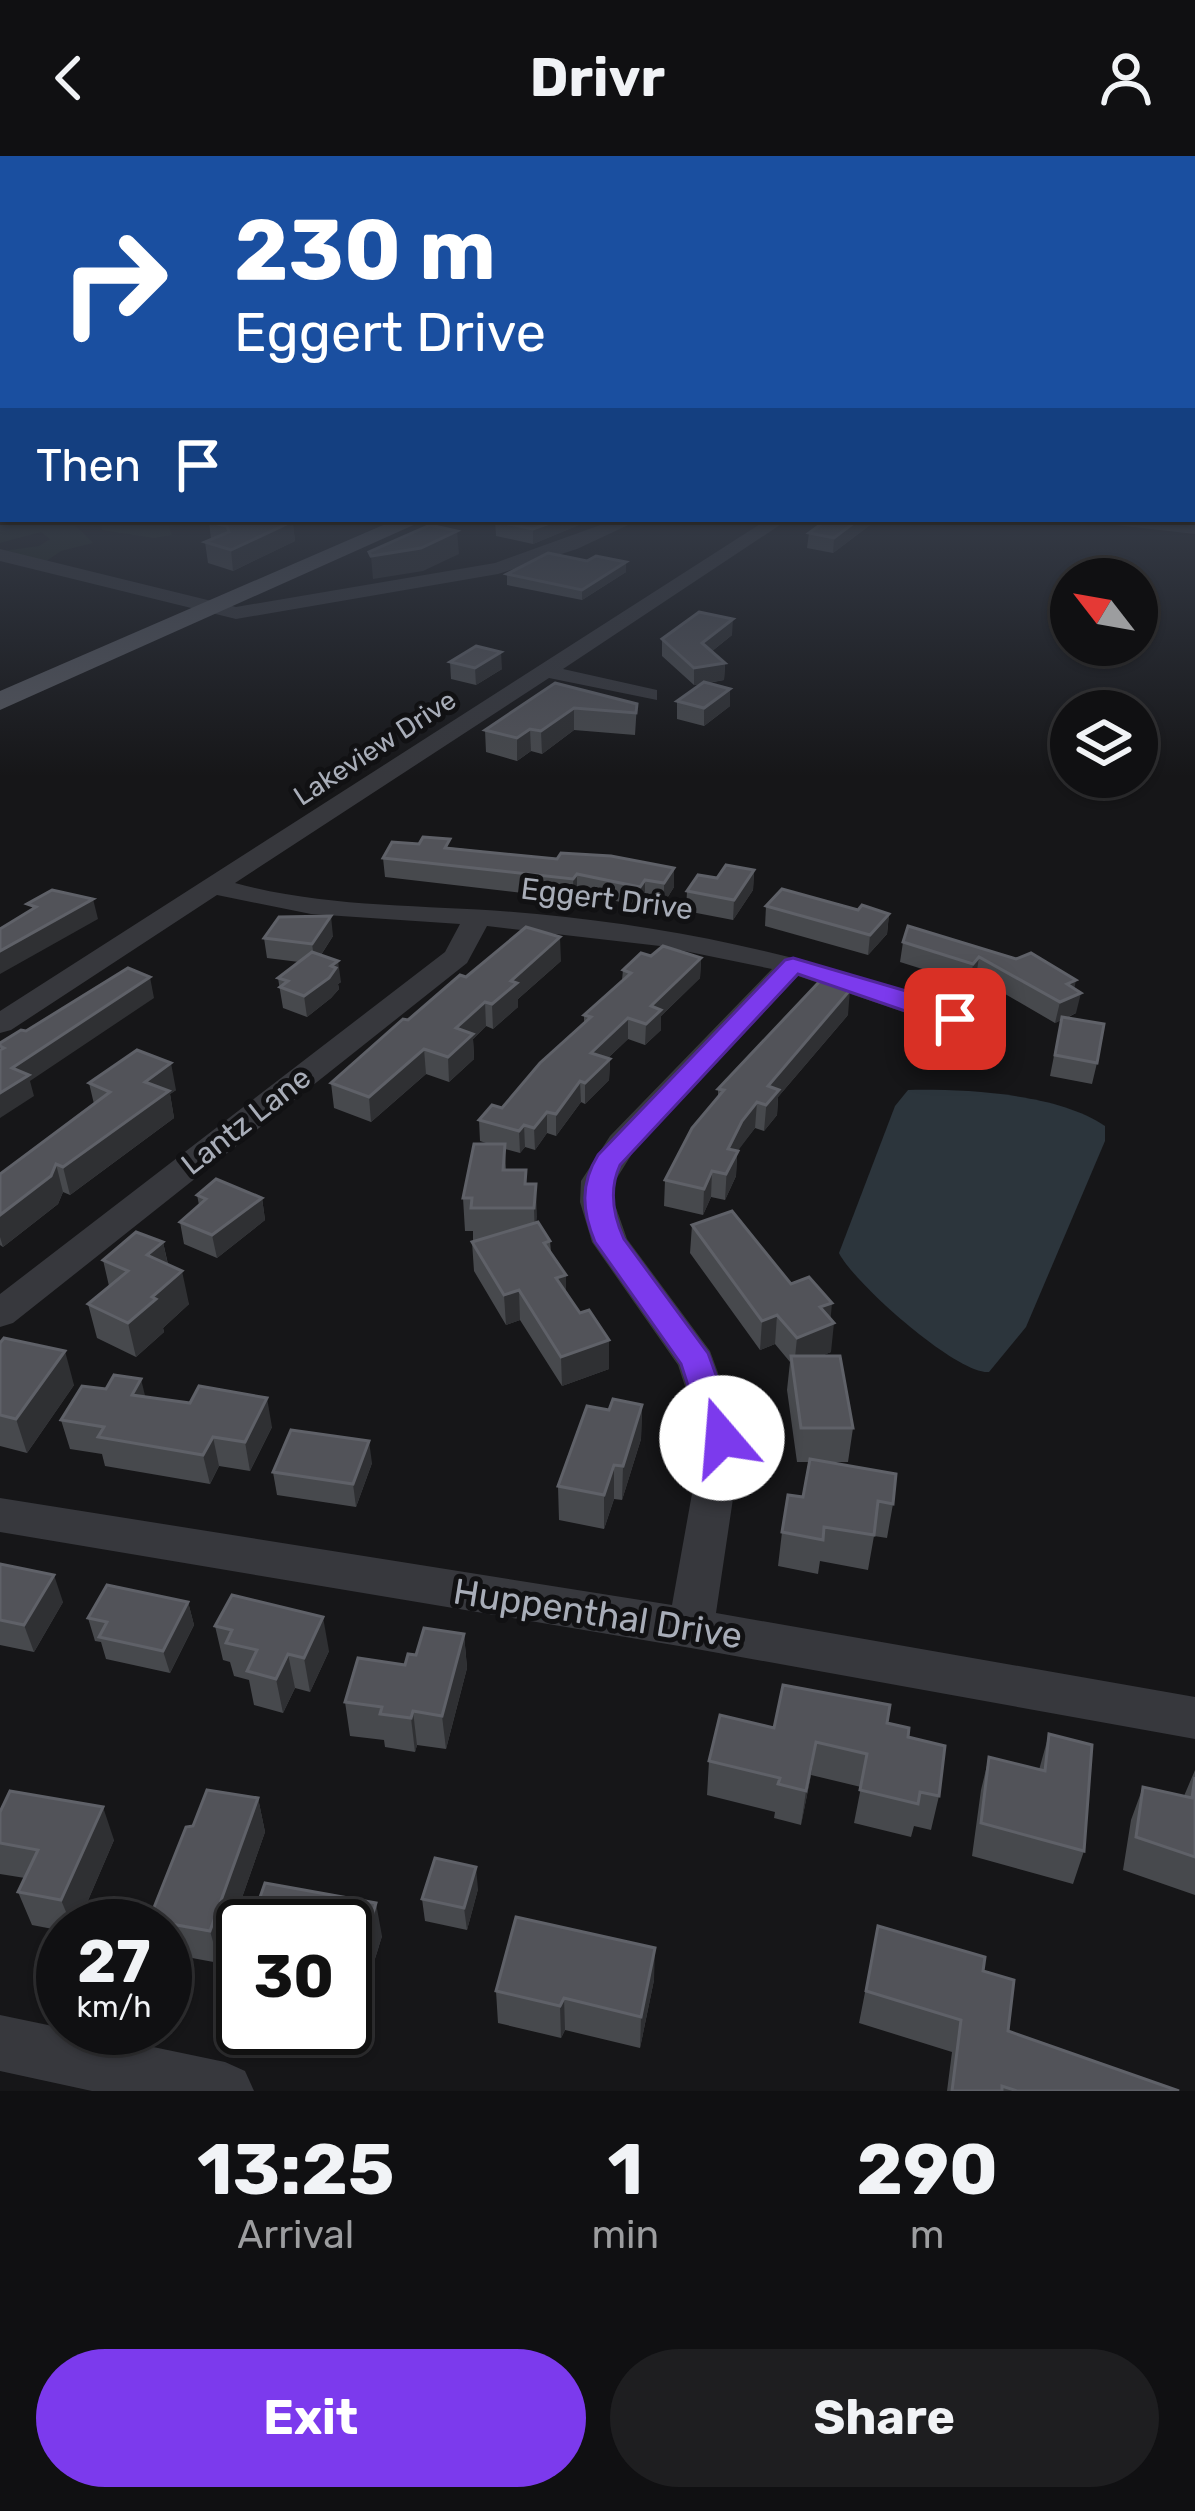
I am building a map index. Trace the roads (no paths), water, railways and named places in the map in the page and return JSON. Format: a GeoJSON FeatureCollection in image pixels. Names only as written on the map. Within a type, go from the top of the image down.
{"type":"FeatureCollection","features":[{"type":"Feature","properties":{"kind":"main road"},"geometry":{"type":"LineString","coordinates":[[0,701],[241,596]]}},
{"type":"Feature","properties":{"kind":"street"},"geometry":{"type":"LineString","coordinates":[[162,596],[212,609],[247,611],[333,596]]}},
{"type":"Feature","properties":{"kind":"street","name":"Lakeview Drive"},"geometry":{"type":"LineString","coordinates":[[0,1024],[664,596]]}},
{"type":"Feature","properties":{"kind":"street"},"geometry":{"type":"LineString","coordinates":[[550,672],[649,695]]}},
{"type":"Feature","properties":{"kind":"street","name":"Eggert Drive"},"geometry":{"type":"LineString","coordinates":[[214,886],[273,902],[478,916],[655,935],[793,965],[904,998],[955,1019],[963,1046]]}},
{"type":"Feature","properties":{"kind":"street","name":"Lantz Lane"},"geometry":{"type":"LineString","coordinates":[[0,1314],[458,957],[478,916]]}},
{"type":"Feature","properties":{"kind":"street"},"geometry":{"type":"LineString","coordinates":[[691,1628],[722,1438],[696,1361],[610,1242],[597,1202],[598,1181],[622,1143],[793,965]]}},
{"type":"Feature","properties":{"kind":"street","name":"Huppenthal Drive"},"geometry":{"type":"LineString","coordinates":[[0,1515],[691,1628],[1195,1718]]}},
{"type":"Feature","properties":{"kind":"street"},"geometry":{"type":"LineString","coordinates":[[0,2043],[225,2091]]}}]}
